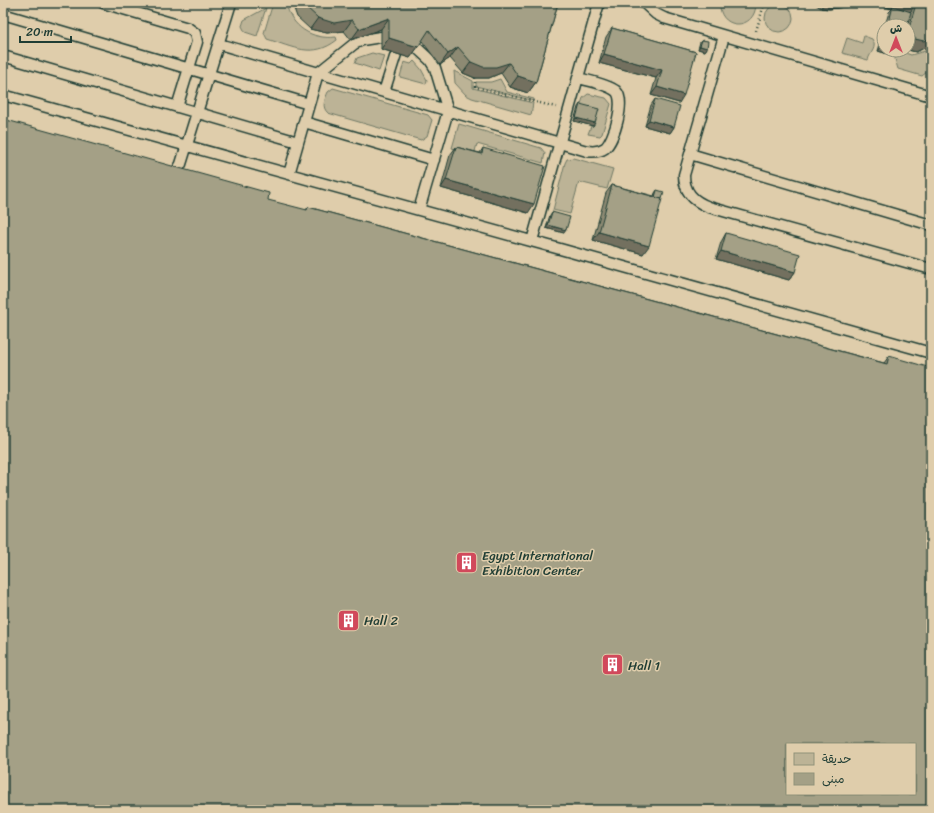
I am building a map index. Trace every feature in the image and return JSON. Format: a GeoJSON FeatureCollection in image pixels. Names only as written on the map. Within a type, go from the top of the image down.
{"type":"FeatureCollection","features":[{"type":"Feature","properties":{"kind":"lane"},"geometry":{"type":"LineString","coordinates":[[103,3],[192,30],[195,33],[197,42],[177,107]]}},
{"type":"Feature","properties":{"kind":"lane"},"geometry":{"type":"LineString","coordinates":[[167,189],[182,164],[231,3]]}},
{"type":"Feature","properties":{"kind":"lane"},"geometry":{"type":"LineString","coordinates":[[532,241],[599,3]]}},
{"type":"Feature","properties":{"kind":"lane"},"geometry":{"type":"LineString","coordinates":[[644,3],[649,9],[664,18],[931,96]]}},
{"type":"Feature","properties":{"kind":"lane"},"geometry":{"type":"LineString","coordinates":[[3,14],[310,104]]}},
{"type":"Feature","properties":{"kind":"lane"},"geometry":{"type":"LineString","coordinates":[[724,36],[684,175],[684,182],[690,195],[701,204],[931,269]]}},
{"type":"Feature","properties":{"kind":"lane"},"geometry":{"type":"LineString","coordinates":[[289,174],[318,73],[354,44],[367,39],[381,37]]}},
{"type":"Feature","properties":{"kind":"lane"},"geometry":{"type":"LineString","coordinates":[[218,44],[592,152],[601,150],[611,140],[621,108],[619,95],[612,89],[578,78]]}},
{"type":"Feature","properties":{"kind":"lane"},"geometry":{"type":"LineString","coordinates":[[417,48],[427,57],[435,68],[448,111],[419,210]]}},
{"type":"Feature","properties":{"kind":"lane"},"geometry":{"type":"LineString","coordinates":[[384,92],[396,54]]}},
{"type":"Feature","properties":{"kind":"lane"},"geometry":{"type":"LineString","coordinates":[[3,56],[298,142]]}},
{"type":"Feature","properties":{"kind":"lane"},"geometry":{"type":"LineString","coordinates":[[3,95],[931,353]]}},
{"type":"Feature","properties":{"kind":"lane"},"geometry":{"type":"LineString","coordinates":[[304,122],[434,160]]}},
{"type":"Feature","properties":{"kind":"lane"},"geometry":{"type":"LineString","coordinates":[[690,154],[931,225]]}},
{"type":"Feature","properties":{"kind":"lane"},"geometry":{"type":"LineString","coordinates":[[182,164],[183,181]]}},
{"type":"Feature","properties":{"kind":"path"},"geometry":{"type":"LineString","coordinates":[[753,44],[764,5]]}},
{"type":"Feature","properties":{"kind":"path"},"geometry":{"type":"LineString","coordinates":[[475,78],[474,87],[569,110]]}},
{"type":"Feature","properties":{"kind":"green space"},"geometry":{"type":"Polygon","coordinates":[[[273,3],[286,3],[293,19],[304,30],[319,36],[336,37],[337,40],[320,49],[303,50],[267,39],[264,33],[273,3]]]}},
{"type":"Feature","properties":{"kind":"green space"},"geometry":{"type":"Polygon","coordinates":[[[720,3],[737,3],[745,6],[756,3],[754,12],[750,19],[744,23],[737,24],[731,23],[725,18],[721,12],[720,3]]]}},
{"type":"Feature","properties":{"kind":"green space"},"geometry":{"type":"Polygon","coordinates":[[[779,4],[789,8],[793,18],[789,28],[779,32],[769,28],[765,18],[769,8],[779,4]]]}},
{"type":"Feature","properties":{"kind":"green space"},"geometry":{"type":"Polygon","coordinates":[[[266,8],[257,36],[245,32],[242,26],[244,20],[266,8]]]}},
{"type":"Feature","properties":{"kind":"green space"},"geometry":{"type":"Polygon","coordinates":[[[864,36],[872,39],[874,42],[873,50],[868,60],[842,53],[847,38],[862,43],[864,36]]]}},
{"type":"Feature","properties":{"kind":"green space"},"geometry":{"type":"Polygon","coordinates":[[[925,51],[930,61],[927,72],[922,76],[898,69],[895,59],[916,58],[916,54],[925,51]]]}},
{"type":"Feature","properties":{"kind":"green space"},"geometry":{"type":"Polygon","coordinates":[[[372,53],[384,56],[379,71],[355,63],[357,58],[372,53]]]}},
{"type":"Feature","properties":{"kind":"green space"},"geometry":{"type":"Polygon","coordinates":[[[414,61],[421,69],[427,80],[426,84],[400,77],[404,62],[411,64],[414,61]]]}},
{"type":"Feature","properties":{"kind":"green space"},"geometry":{"type":"Polygon","coordinates":[[[454,71],[473,81],[473,88],[533,103],[531,115],[466,95],[455,83],[454,71]]]}},
{"type":"Feature","properties":{"kind":"green space"},"geometry":{"type":"Polygon","coordinates":[[[500,79],[507,92],[534,99],[534,101],[476,86],[476,82],[491,82],[500,79]]]}},
{"type":"Feature","properties":{"kind":"green space"},"geometry":{"type":"Polygon","coordinates":[[[333,88],[428,115],[432,120],[427,136],[421,140],[328,113],[324,103],[328,92],[333,88]]]}},
{"type":"Feature","properties":{"kind":"green space"},"geometry":{"type":"Polygon","coordinates":[[[588,94],[606,98],[611,104],[602,134],[600,136],[588,134],[591,126],[593,126],[580,107],[583,98],[588,94]]]}},
{"type":"Feature","properties":{"kind":"green space"},"geometry":{"type":"Polygon","coordinates":[[[459,124],[541,148],[545,153],[543,163],[477,144],[474,155],[452,148],[459,124]]]}},
{"type":"Feature","properties":{"kind":"green space"},"geometry":{"type":"Polygon","coordinates":[[[573,158],[613,169],[607,189],[579,182],[570,214],[553,210],[565,163],[567,159],[573,158]]]}},
{"type":"Feature","properties":{"kind":"building"},"geometry":{"type":"Polygon","coordinates":[[[303,3],[558,3],[536,82],[518,76],[509,63],[496,67],[483,67],[471,62],[458,47],[448,54],[429,30],[418,47],[389,38],[389,18],[359,29],[352,20],[334,23],[318,18],[303,3]]]}},
{"type":"Feature","properties":{"kind":"building"},"geometry":{"type":"Polygon","coordinates":[[[913,3],[931,3],[931,37],[924,41],[916,39],[916,18],[912,18],[916,4],[913,3]]]}},
{"type":"Feature","properties":{"kind":"building"},"geometry":{"type":"Polygon","coordinates":[[[893,6],[911,12],[909,18],[890,18],[893,6]]]}},
{"type":"Feature","properties":{"kind":"building"},"geometry":{"type":"Polygon","coordinates":[[[612,28],[696,52],[684,95],[657,87],[662,70],[604,54],[612,28]]]}},
{"type":"Feature","properties":{"kind":"building"},"geometry":{"type":"Polygon","coordinates":[[[702,40],[708,41],[707,48],[700,46],[702,40]]]}},
{"type":"Feature","properties":{"kind":"building"},"geometry":{"type":"Polygon","coordinates":[[[655,99],[680,106],[674,127],[649,120],[655,99]]]}},
{"type":"Feature","properties":{"kind":"building"},"geometry":{"type":"Polygon","coordinates":[[[580,104],[599,109],[595,123],[576,118],[580,104]]]}},
{"type":"Feature","properties":{"kind":"building","name":"Egypt International Exhibition Center"},"geometry":{"type":"Polygon","coordinates":[[[3,119],[269,193],[268,200],[307,210],[308,207],[887,364],[889,356],[931,368],[931,810],[3,810],[3,119]]]}},
{"type":"Feature","properties":{"kind":"building"},"geometry":{"type":"Polygon","coordinates":[[[456,147],[482,154],[483,148],[545,166],[534,204],[446,180],[456,147]]]}},
{"type":"Feature","properties":{"kind":"building"},"geometry":{"type":"Polygon","coordinates":[[[612,185],[662,199],[649,246],[599,232],[612,185]]]}},
{"type":"Feature","properties":{"kind":"building"},"geometry":{"type":"Polygon","coordinates":[[[657,190],[664,192],[662,199],[655,197],[657,190]]]}},
{"type":"Feature","properties":{"kind":"building"},"geometry":{"type":"Polygon","coordinates":[[[552,212],[570,217],[566,230],[548,225],[552,212]]]}},
{"type":"Feature","properties":{"kind":"building"},"geometry":{"type":"Polygon","coordinates":[[[726,233],[800,254],[795,272],[721,251],[726,233]]]}},
{"type":"Feature","properties":{"kind":"place","name":"Egypt International Exhibition Center"},"geometry":{"type":"Point","coordinates":[467,562]}},
{"type":"Feature","properties":{"kind":"place","name":"Hall 2"},"geometry":{"type":"Point","coordinates":[349,620]}},
{"type":"Feature","properties":{"kind":"place","name":"Hall 1"},"geometry":{"type":"Point","coordinates":[612,665]}}]}
